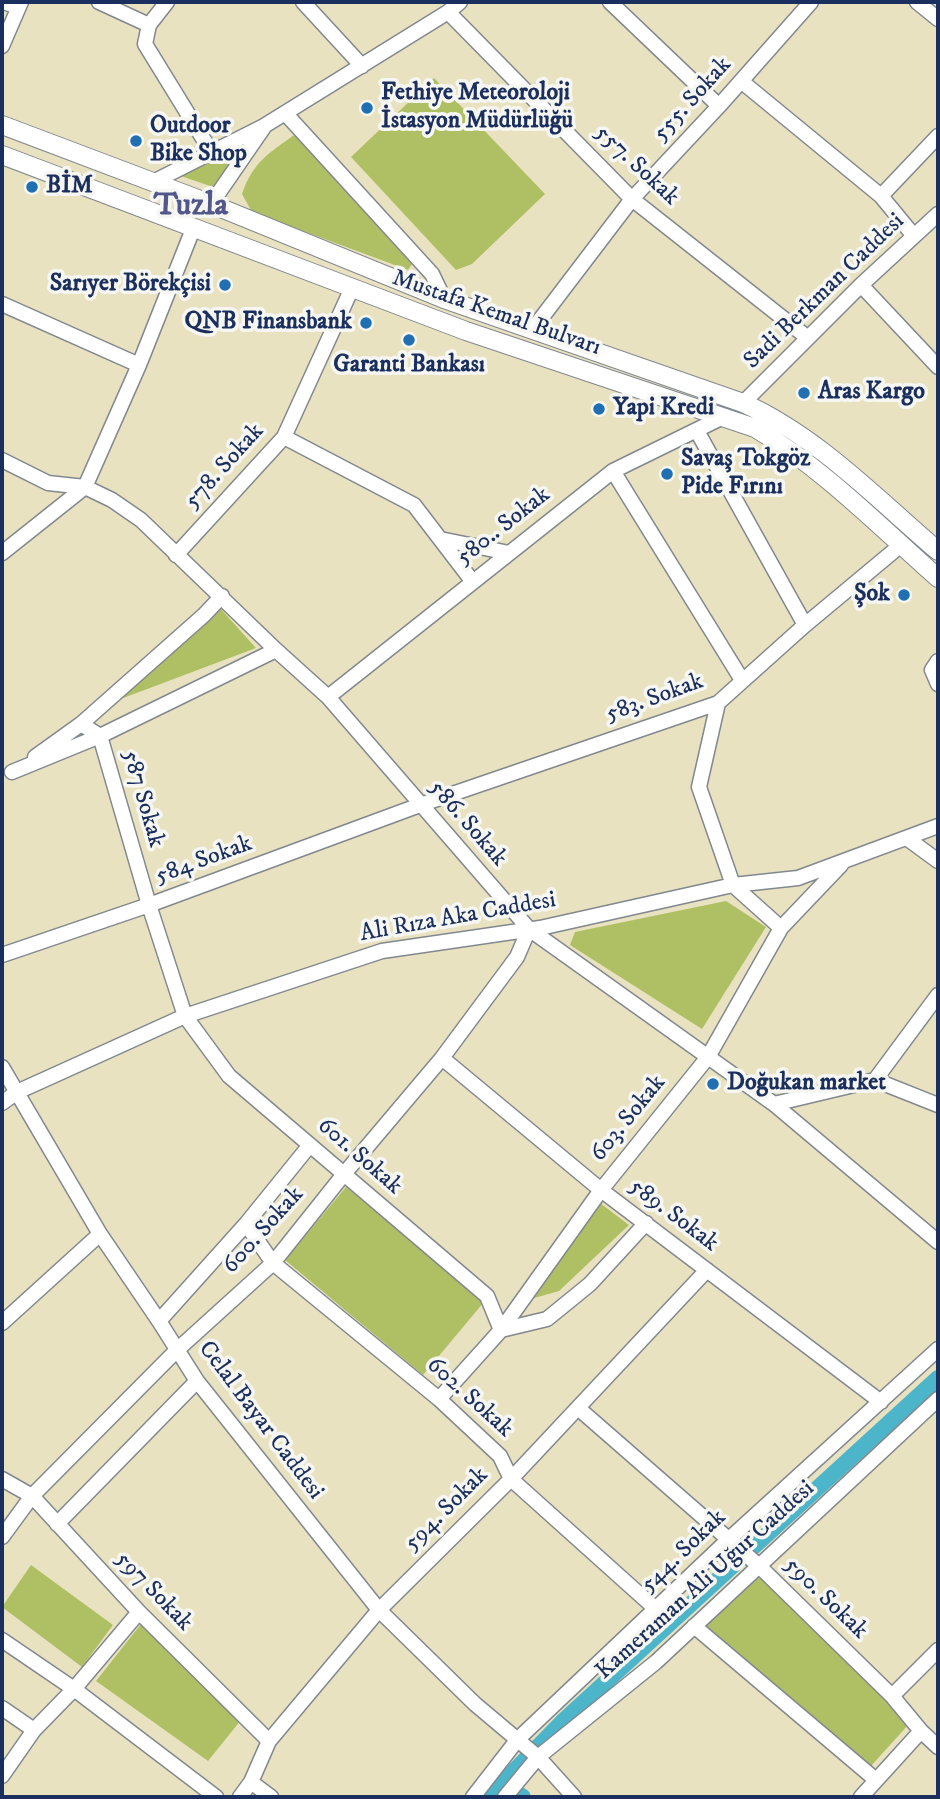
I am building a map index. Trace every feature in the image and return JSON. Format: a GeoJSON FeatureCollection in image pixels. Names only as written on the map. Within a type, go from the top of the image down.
{"type":"FeatureCollection","features":[{"type":"Feature","properties":{"kind":"main road","name":"Mustafa Kemal Bulvarı"},"geometry":{"type":"LineString","coordinates":[[2,125],[211,204],[444,299],[743,402],[771,415],[821,451],[938,551]]}},
{"type":"Feature","properties":{"kind":"main road","name":"Mustafa Kemal Bulvarı"},"geometry":{"type":"LineString","coordinates":[[2,155],[467,331],[755,428],[788,448],[938,578]]}},
{"type":"Feature","properties":{"kind":"street"},"geometry":{"type":"LineString","coordinates":[[2,46],[20,5],[3,2]]}},
{"type":"Feature","properties":{"kind":"street"},"geometry":{"type":"LineString","coordinates":[[99,2],[149,25]]}},
{"type":"Feature","properties":{"kind":"street"},"geometry":{"type":"LineString","coordinates":[[167,2],[149,25],[145,44],[212,153]]}},
{"type":"Feature","properties":{"kind":"street"},"geometry":{"type":"LineString","coordinates":[[303,2],[362,66]]}},
{"type":"Feature","properties":{"kind":"street"},"geometry":{"type":"LineString","coordinates":[[153,182],[264,126],[460,2]]}},
{"type":"Feature","properties":{"kind":"street"},"geometry":{"type":"LineString","coordinates":[[610,2],[719,106]]}},
{"type":"Feature","properties":{"kind":"street","name":"555. Sokak"},"geometry":{"type":"LineString","coordinates":[[533,329],[632,199],[811,2]]}},
{"type":"Feature","properties":{"kind":"street"},"geometry":{"type":"LineString","coordinates":[[917,2],[938,19]]}},
{"type":"Feature","properties":{"kind":"street","name":"557. Sokak"},"geometry":{"type":"LineString","coordinates":[[448,12],[632,199],[808,338]]}},
{"type":"Feature","properties":{"kind":"street"},"geometry":{"type":"LineString","coordinates":[[741,81],[881,196],[914,236]]}},
{"type":"Feature","properties":{"kind":"street"},"geometry":{"type":"LineString","coordinates":[[285,113],[432,274],[444,299]]}},
{"type":"Feature","properties":{"kind":"street"},"geometry":{"type":"LineString","coordinates":[[211,204],[264,126]]}},
{"type":"Feature","properties":{"kind":"street"},"geometry":{"type":"LineString","coordinates":[[881,196],[938,136]]}},
{"type":"Feature","properties":{"kind":"street","name":"Sadi Berkman Caddesi"},"geometry":{"type":"LineString","coordinates":[[743,402],[861,285],[938,214]]}},
{"type":"Feature","properties":{"kind":"street"},"geometry":{"type":"LineString","coordinates":[[2,554],[85,487],[139,365],[193,229]]}},
{"type":"Feature","properties":{"kind":"street"},"geometry":{"type":"LineString","coordinates":[[861,285],[938,367]]}},
{"type":"Feature","properties":{"kind":"street","name":"578. Sokak"},"geometry":{"type":"LineString","coordinates":[[176,555],[284,437],[352,288]]}},
{"type":"Feature","properties":{"kind":"street"},"geometry":{"type":"LineString","coordinates":[[2,304],[139,365]]}},
{"type":"Feature","properties":{"kind":"street","name":"580.. Sokak"},"geometry":{"type":"LineString","coordinates":[[328,696],[613,471],[723,417]]}},
{"type":"Feature","properties":{"kind":"street"},"geometry":{"type":"LineString","coordinates":[[697,431],[805,625]]}},
{"type":"Feature","properties":{"kind":"street"},"geometry":{"type":"LineString","coordinates":[[284,437],[414,505],[472,582]]}},
{"type":"Feature","properties":{"kind":"street"},"geometry":{"type":"LineString","coordinates":[[2,460],[48,483],[85,487]]}},
{"type":"Feature","properties":{"kind":"street"},"geometry":{"type":"LineString","coordinates":[[613,471],[742,680]]}},
{"type":"Feature","properties":{"kind":"street","name":"586. Sokak"},"geometry":{"type":"LineString","coordinates":[[85,487],[112,500],[141,520],[276,650],[328,696],[529,929],[774,1104],[938,1242]]}},
{"type":"Feature","properties":{"kind":"street"},"geometry":{"type":"LineString","coordinates":[[440,539],[509,553]]}},
{"type":"Feature","properties":{"kind":"street","name":"583. Sokak"},"geometry":{"type":"LineString","coordinates":[[420,805],[718,703],[805,625],[901,545]]}},
{"type":"Feature","properties":{"kind":"street"},"geometry":{"type":"LineString","coordinates":[[7,775],[81,724],[222,596]]}},
{"type":"Feature","properties":{"kind":"street"},"geometry":{"type":"LineString","coordinates":[[7,775],[100,736],[276,650]]}},
{"type":"Feature","properties":{"kind":"street"},"geometry":{"type":"LineString","coordinates":[[938,661],[932,670],[938,684]]}},
{"type":"Feature","properties":{"kind":"street"},"geometry":{"type":"LineString","coordinates":[[718,703],[699,787],[733,885],[781,928]]}},
{"type":"Feature","properties":{"kind":"street","name":"587 Sokak"},"geometry":{"type":"LineString","coordinates":[[81,724],[100,736],[149,905],[185,1016]]}},
{"type":"Feature","properties":{"kind":"street","name":"584 Sokak"},"geometry":{"type":"LineString","coordinates":[[2,955],[149,905],[420,805]]}},
{"type":"Feature","properties":{"kind":"street","name":"Ali Rıza Aka Caddesi"},"geometry":{"type":"LineString","coordinates":[[2,1103],[16,1092],[185,1016],[382,951],[529,929],[733,885],[798,878],[938,826]]}},
{"type":"Feature","properties":{"kind":"street"},"geometry":{"type":"LineString","coordinates":[[908,839],[938,861]]}},
{"type":"Feature","properties":{"kind":"street","name":"603. Sokak"},"geometry":{"type":"LineString","coordinates":[[439,1399],[502,1330],[601,1190],[708,1057],[781,928],[844,861]]}},
{"type":"Feature","properties":{"kind":"street","name":"600. Sokak"},"geometry":{"type":"LineString","coordinates":[[2,1537],[32,1496],[177,1350],[273,1263],[442,1058],[517,957],[529,929]]}},
{"type":"Feature","properties":{"kind":"street"},"geometry":{"type":"LineString","coordinates":[[874,1080],[938,995]]}},
{"type":"Feature","properties":{"kind":"street","name":"601. Sokak"},"geometry":{"type":"LineString","coordinates":[[185,1016],[229,1076],[487,1296],[502,1330]]}},
{"type":"Feature","properties":{"kind":"street","name":"589. Sokak"},"geometry":{"type":"LineString","coordinates":[[442,1058],[601,1190],[881,1402]]}},
{"type":"Feature","properties":{"kind":"street","name":"Celal Bayar Caddesi"},"geometry":{"type":"LineString","coordinates":[[2,1067],[100,1234],[197,1381],[379,1610],[475,1704],[538,1757],[574,1797]]}},
{"type":"Feature","properties":{"kind":"street"},"geometry":{"type":"LineString","coordinates":[[774,1104],[874,1080],[938,1105]]}},
{"type":"Feature","properties":{"kind":"street"},"geometry":{"type":"LineString","coordinates":[[159,1321],[246,1224],[310,1145]]}},
{"type":"Feature","properties":{"kind":"street"},"geometry":{"type":"LineString","coordinates":[[502,1330],[547,1319],[590,1284],[646,1223]]}},
{"type":"Feature","properties":{"kind":"street","name":"602. Sokak"},"geometry":{"type":"LineString","coordinates":[[246,1224],[273,1263],[439,1399],[500,1456],[510,1479],[657,1610]]}},
{"type":"Feature","properties":{"kind":"street"},"geometry":{"type":"LineString","coordinates":[[2,1323],[100,1234]]}},
{"type":"Feature","properties":{"kind":"street","name":"594. Sokak"},"geometry":{"type":"LineString","coordinates":[[240,1797],[251,1783],[270,1741],[379,1610],[510,1479],[707,1270]]}},
{"type":"Feature","properties":{"kind":"street","name":"544. Sokak"},"geometry":{"type":"LineString","coordinates":[[472,1797],[518,1739],[729,1540],[938,1349]]}},
{"type":"Feature","properties":{"kind":"street"},"geometry":{"type":"LineString","coordinates":[[57,1524],[197,1381]]}},
{"type":"Feature","properties":{"kind":"street","name":"Kameraman Ali Uğur Caddesi"},"geometry":{"type":"LineString","coordinates":[[505,1797],[538,1757],[656,1662],[938,1399]]}},
{"type":"Feature","properties":{"kind":"street","name":"590. Sokak"},"geometry":{"type":"LineString","coordinates":[[578,1408],[758,1565],[892,1696],[938,1748]]}},
{"type":"Feature","properties":{"kind":"street","name":"597 Sokak"},"geometry":{"type":"LineString","coordinates":[[2,1479],[32,1496],[139,1612],[270,1741]]}},
{"type":"Feature","properties":{"kind":"street"},"geometry":{"type":"LineString","coordinates":[[2,1776],[34,1730],[74,1689],[139,1612]]}},
{"type":"Feature","properties":{"kind":"street"},"geometry":{"type":"LineString","coordinates":[[694,1626],[876,1780]]}},
{"type":"Feature","properties":{"kind":"street"},"geometry":{"type":"LineString","coordinates":[[2,1640],[74,1689],[216,1797]]}},
{"type":"Feature","properties":{"kind":"street"},"geometry":{"type":"LineString","coordinates":[[892,1696],[938,1650]]}},
{"type":"Feature","properties":{"kind":"street"},"geometry":{"type":"LineString","coordinates":[[2,1708],[34,1730]]}},
{"type":"Feature","properties":{"kind":"street"},"geometry":{"type":"LineString","coordinates":[[861,1797],[921,1731]]}},
{"type":"Feature","properties":{"kind":"street"},"geometry":{"type":"LineString","coordinates":[[251,1783],[271,1797]]}},
{"type":"Feature","properties":{"kind":"green space"},"geometry":{"type":"Polygon","coordinates":[[[434,78],[545,194],[472,264],[456,270],[351,157],[434,78]]]}},
{"type":"Feature","properties":{"kind":"green space"},"geometry":{"type":"Polygon","coordinates":[[[294,135],[414,261],[408,270],[252,212],[242,194],[246,183],[256,166],[294,135]]]}},
{"type":"Feature","properties":{"kind":"green space"},"geometry":{"type":"Polygon","coordinates":[[[245,142],[213,187],[178,175],[245,142]]]}},
{"type":"Feature","properties":{"kind":"green space"},"geometry":{"type":"Polygon","coordinates":[[[219,607],[256,648],[110,703],[219,607]]]}},
{"type":"Feature","properties":{"kind":"green space"},"geometry":{"type":"Polygon","coordinates":[[[726,901],[766,927],[702,1029],[570,945],[575,932],[726,901]]]}},
{"type":"Feature","properties":{"kind":"green space"},"geometry":{"type":"Polygon","coordinates":[[[346,1187],[484,1302],[423,1375],[285,1260],[346,1187]]]}},
{"type":"Feature","properties":{"kind":"green space"},"geometry":{"type":"Polygon","coordinates":[[[600,1203],[629,1225],[559,1291],[527,1300],[600,1203]]]}},
{"type":"Feature","properties":{"kind":"green space"},"geometry":{"type":"Polygon","coordinates":[[[31,1565],[113,1625],[82,1667],[2,1607],[31,1565]]]}},
{"type":"Feature","properties":{"kind":"green space"},"geometry":{"type":"Polygon","coordinates":[[[758,1572],[909,1724],[871,1766],[702,1625],[758,1572]]]}},
{"type":"Feature","properties":{"kind":"green space"},"geometry":{"type":"Polygon","coordinates":[[[141,1624],[241,1720],[208,1761],[96,1681],[141,1624]]]}},
{"type":"Feature","properties":{"kind":"waterway"},"geometry":{"type":"LineString","coordinates":[[492,1797],[502,1783],[562,1722],[938,1378]]}},
{"type":"Feature","properties":{"kind":"waterway"},"geometry":{"type":"LineString","coordinates":[[502,1783],[523,1797]]}},
{"type":"Feature","properties":{"kind":"place","name":"Fethiye Meteoroloji İstasyon Müdürlüğü"},"geometry":{"type":"Point","coordinates":[367,108]}},
{"type":"Feature","properties":{"kind":"place","name":"Outdoor Bike Shop"},"geometry":{"type":"Point","coordinates":[136,141]}},
{"type":"Feature","properties":{"kind":"place","name":"BİM"},"geometry":{"type":"Point","coordinates":[32,187]}},
{"type":"Feature","properties":{"kind":"place","name":"Sarıyer Börekçisi"},"geometry":{"type":"Point","coordinates":[225,285]}},
{"type":"Feature","properties":{"kind":"place","name":"QNB Finansbank"},"geometry":{"type":"Point","coordinates":[366,323]}},
{"type":"Feature","properties":{"kind":"place","name":"Garanti Bankası"},"geometry":{"type":"Point","coordinates":[409,340]}},
{"type":"Feature","properties":{"kind":"place","name":"Aras Kargo"},"geometry":{"type":"Point","coordinates":[804,393]}},
{"type":"Feature","properties":{"kind":"place","name":"Yapi Kredi"},"geometry":{"type":"Point","coordinates":[599,409]}},
{"type":"Feature","properties":{"kind":"place","name":"Savaş Tokgöz Pide Fırını"},"geometry":{"type":"Point","coordinates":[667,474]}},
{"type":"Feature","properties":{"kind":"place","name":"Şok"},"geometry":{"type":"Point","coordinates":[904,595]}},
{"type":"Feature","properties":{"kind":"place","name":"Doğukan market"},"geometry":{"type":"Point","coordinates":[713,1084]}},
{"type":"Feature","properties":{"kind":"district","name":"Tuzla"},"geometry":{"type":"Point","coordinates":[191,207]}}]}
